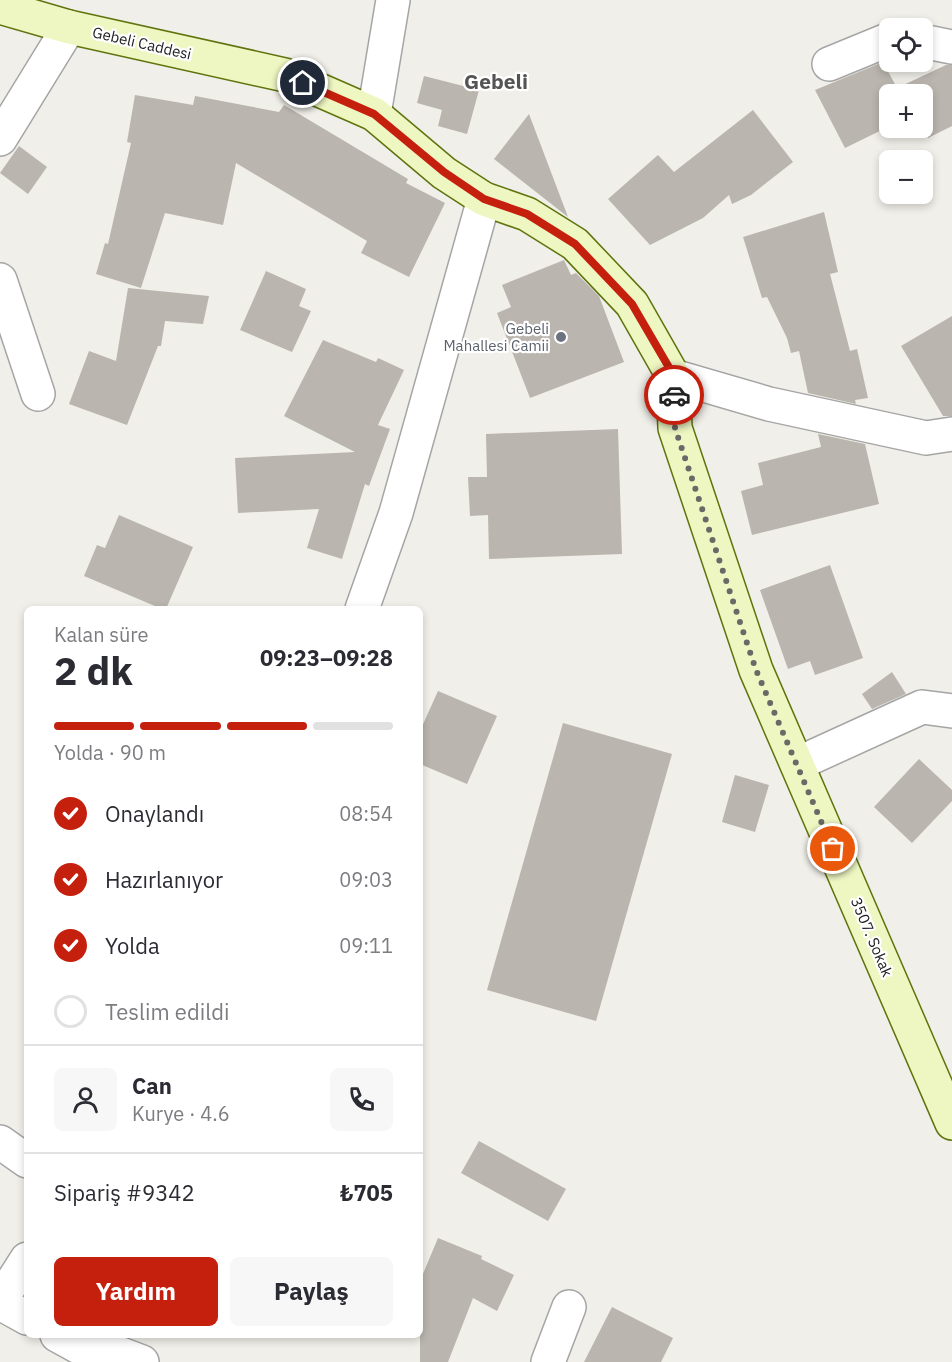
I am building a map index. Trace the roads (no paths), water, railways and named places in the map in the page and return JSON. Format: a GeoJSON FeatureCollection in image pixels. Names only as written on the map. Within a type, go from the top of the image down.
{"type":"FeatureCollection","features":[{"type":"Feature","properties":{"kind":"main road","name":"Gebeli Caddesi"},"geometry":{"type":"LineString","coordinates":[[0,7],[69,27],[285,75]]}},
{"type":"Feature","properties":{"kind":"main road","name":"3507. Sokak"},"geometry":{"type":"LineString","coordinates":[[285,75],[374,114],[444,172],[484,199],[527,214],[575,244],[632,304],[674,376],[675,428],[756,670],[952,1123]]}},
{"type":"Feature","properties":{"kind":"street"},"geometry":{"type":"LineString","coordinates":[[374,114],[393,0]]}},
{"type":"Feature","properties":{"kind":"street"},"geometry":{"type":"LineString","coordinates":[[0,139],[69,27]]}},
{"type":"Feature","properties":{"kind":"street"},"geometry":{"type":"LineString","coordinates":[[933,43],[952,47]]}},
{"type":"Feature","properties":{"kind":"street"},"geometry":{"type":"LineString","coordinates":[[829,64],[879,44]]}},
{"type":"Feature","properties":{"kind":"street"},"geometry":{"type":"LineString","coordinates":[[364,606],[396,513],[484,199]]}},
{"type":"Feature","properties":{"kind":"street"},"geometry":{"type":"LineString","coordinates":[[0,280],[38,394]]}},
{"type":"Feature","properties":{"kind":"street"},"geometry":{"type":"LineString","coordinates":[[674,376],[769,404],[926,438],[952,434]]}},
{"type":"Feature","properties":{"kind":"street"},"geometry":{"type":"LineString","coordinates":[[797,764],[922,707],[952,711]]}},
{"type":"Feature","properties":{"kind":"street"},"geometry":{"type":"LineString","coordinates":[[0,1142],[24,1159]]}},
{"type":"Feature","properties":{"kind":"street"},"geometry":{"type":"LineString","coordinates":[[24,1264],[0,1302],[24,1316]]}},
{"type":"Feature","properties":{"kind":"street"},"geometry":{"type":"LineString","coordinates":[[548,1362],[568,1307]]}},
{"type":"Feature","properties":{"kind":"street"},"geometry":{"type":"LineString","coordinates":[[62,1338],[86,1351],[113,1351],[142,1362]]}},
{"type":"Feature","properties":{"kind":"place","name":"Gebeli Mahallesi Camii"},"geometry":{"type":"Point","coordinates":[561,337]}},
{"type":"Feature","properties":{"kind":"district","name":"Gebeli"},"geometry":{"type":"Point","coordinates":[496,81]}}]}
